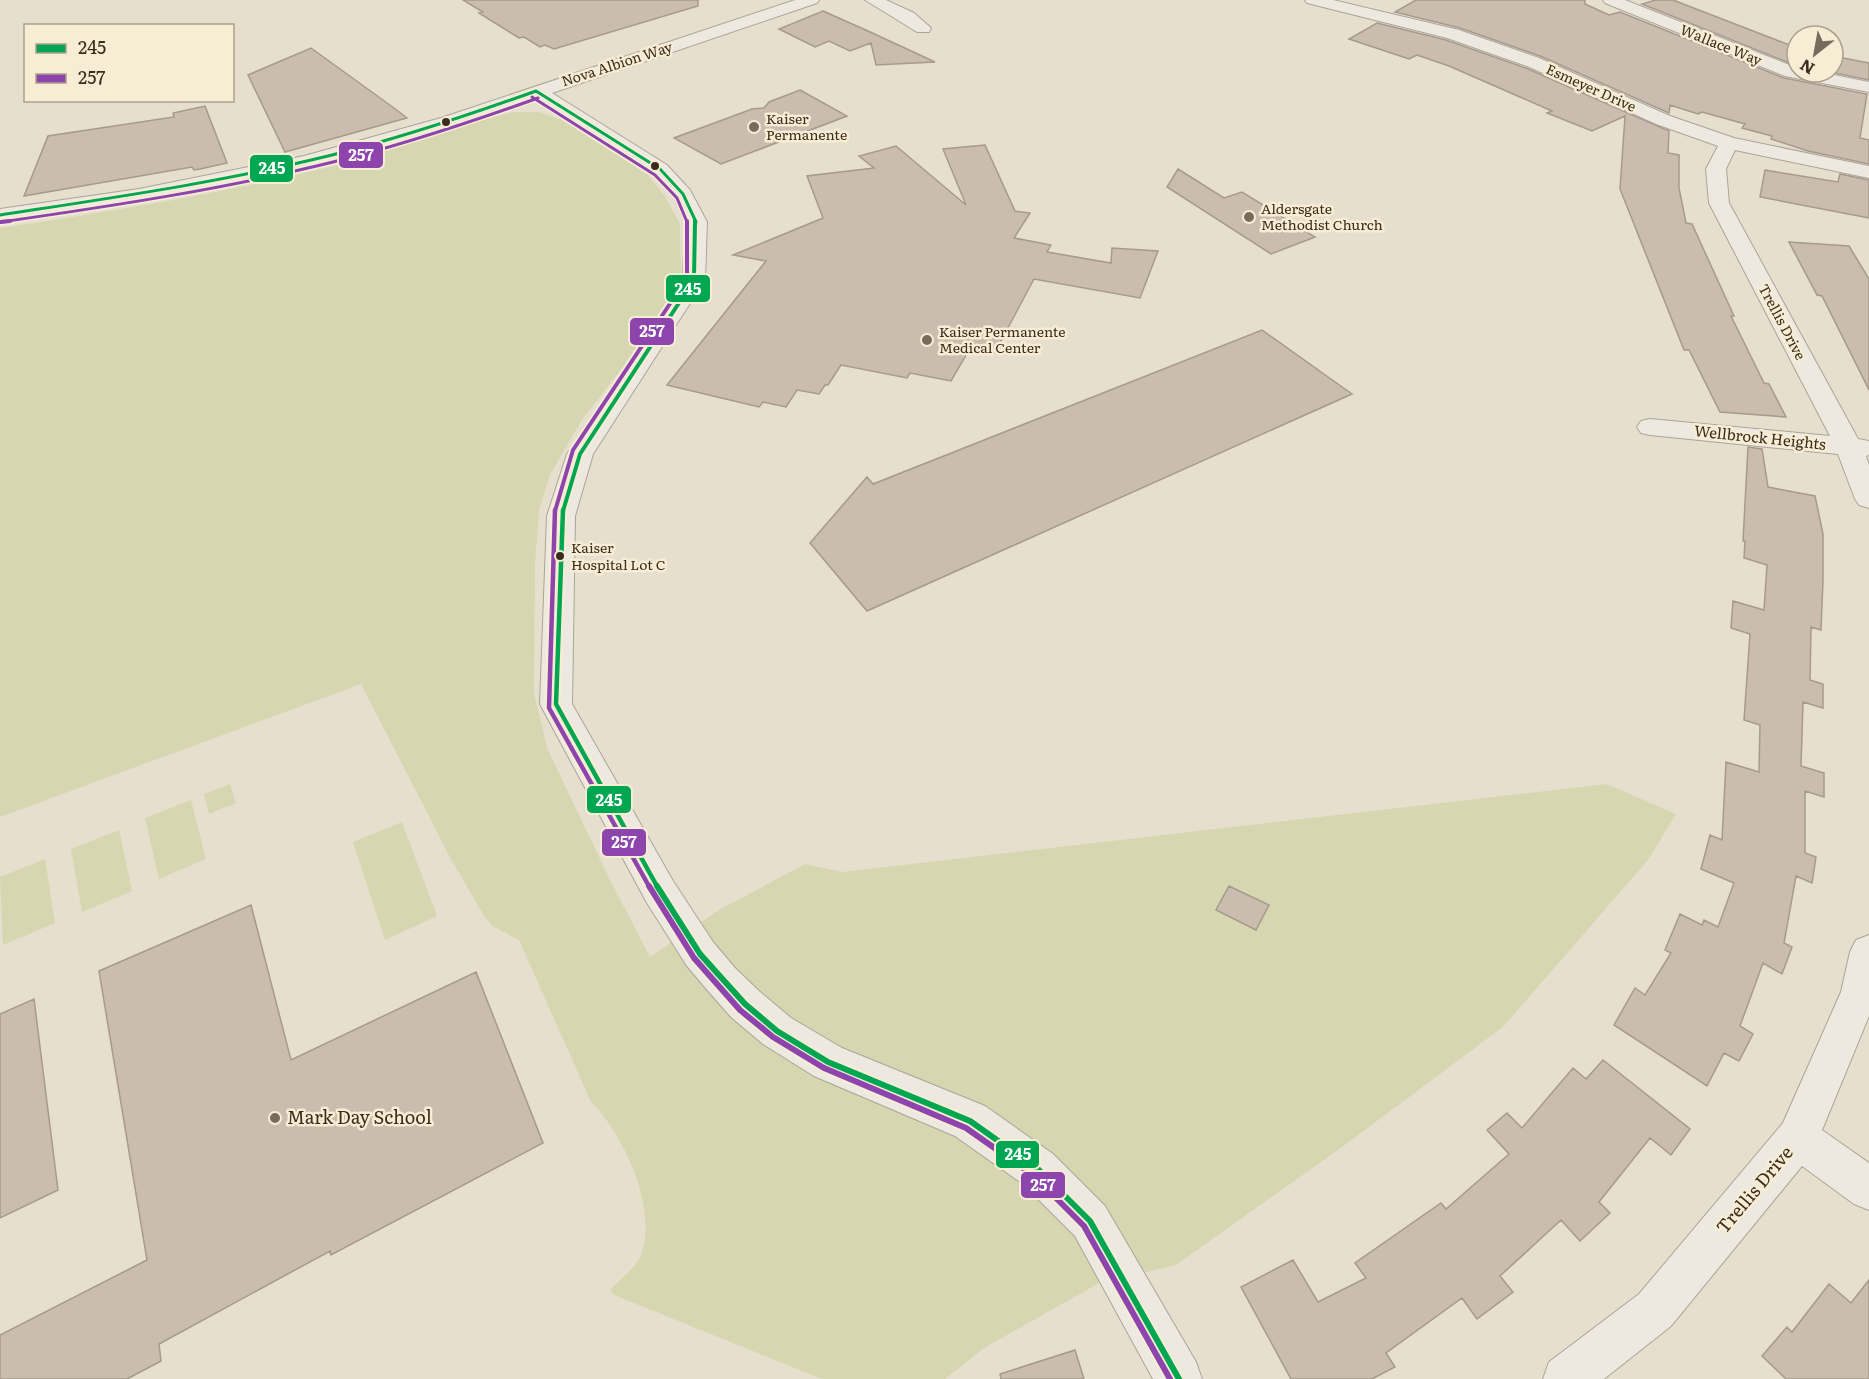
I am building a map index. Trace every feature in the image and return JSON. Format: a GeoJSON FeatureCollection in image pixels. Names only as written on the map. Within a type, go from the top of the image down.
{"type":"FeatureCollection","features":[{"type":"Feature","properties":{"kind":"street","name":"Nova Albion Way"},"geometry":{"type":"LineString","coordinates":[[0,215],[139,195],[306,161],[432,127],[811,0]]}},
{"type":"Feature","properties":{"kind":"street"},"geometry":{"type":"LineString","coordinates":[[873,0],[908,16],[923,28]]}},
{"type":"Feature","properties":{"kind":"street","name":"Esmeyer Drive"},"geometry":{"type":"LineString","coordinates":[[1313,0],[1370,5],[1523,58],[1663,120],[1730,143],[1869,172]]}},
{"type":"Feature","properties":{"kind":"street","name":"Wallace Way"},"geometry":{"type":"LineString","coordinates":[[1611,0],[1791,72],[1869,87]]}},
{"type":"Feature","properties":{"kind":"street"},"geometry":{"type":"LineString","coordinates":[[536,91],[660,169],[683,194],[696,222],[694,280],[580,454],[561,516],[556,704],[660,892],[700,954],[722,980],[745,1004],[777,1031],[828,1062],[970,1121],[1038,1169],[1090,1221],[1179,1379]]}},
{"type":"Feature","properties":{"kind":"street","name":"Trellis Drive"},"geometry":{"type":"LineString","coordinates":[[1730,143],[1716,170],[1719,203],[1859,448],[1869,500]]}},
{"type":"Feature","properties":{"kind":"street","name":"Wellbrock Heights"},"geometry":{"type":"LineString","coordinates":[[1650,427],[1859,448]]}},
{"type":"Feature","properties":{"kind":"street","name":"Trellis Drive"},"geometry":{"type":"LineString","coordinates":[[1566,1379],[1655,1310],[1798,1138],[1860,992],[1869,952]]}},
{"type":"Feature","properties":{"kind":"street"},"geometry":{"type":"LineString","coordinates":[[1798,1138],[1869,1189]]}},
{"type":"Feature","properties":{"kind":"green space"},"geometry":{"type":"Polygon","coordinates":[[[513,112],[538,112],[560,119],[648,175],[666,198],[680,224],[681,284],[658,322],[581,421],[550,475],[539,510],[535,564],[534,693],[547,748],[611,882],[650,957],[719,910],[805,864],[842,872],[1607,784],[1676,814],[1648,860],[1503,1027],[1338,1150],[1176,1265],[1099,1283],[984,1348],[945,1379],[822,1379],[614,1295],[610,1290],[639,1260],[645,1237],[645,1216],[635,1173],[615,1133],[591,1102],[519,940],[492,926],[483,914],[452,861],[361,684],[0,817],[0,228],[80,216],[278,179],[342,164],[463,125],[513,112]]]}},
{"type":"Feature","properties":{"kind":"green space"},"geometry":{"type":"Polygon","coordinates":[[[230,784],[236,803],[209,814],[204,794],[230,784]]]}},
{"type":"Feature","properties":{"kind":"green space"},"geometry":{"type":"Polygon","coordinates":[[[191,800],[206,859],[159,879],[145,818],[191,800]]]}},
{"type":"Feature","properties":{"kind":"green space"},"geometry":{"type":"Polygon","coordinates":[[[402,822],[437,916],[385,940],[353,842],[402,822]]]}},
{"type":"Feature","properties":{"kind":"green space"},"geometry":{"type":"Polygon","coordinates":[[[119,830],[132,891],[82,912],[71,849],[119,830]]]}},
{"type":"Feature","properties":{"kind":"green space"},"geometry":{"type":"Polygon","coordinates":[[[45,859],[55,923],[3,945],[0,877],[45,859]]]}},
{"type":"Feature","properties":{"kind":"building"},"geometry":{"type":"Polygon","coordinates":[[[463,0],[698,0],[698,6],[554,49],[545,45],[540,47],[524,37],[519,38],[463,0]]]}},
{"type":"Feature","properties":{"kind":"building"},"geometry":{"type":"Polygon","coordinates":[[[1416,0],[1585,0],[1585,4],[1609,15],[1620,12],[1785,78],[1785,84],[1815,84],[1867,94],[1860,138],[1869,140],[1869,164],[1808,151],[1771,139],[1772,136],[1742,128],[1745,124],[1702,112],[1698,114],[1670,105],[1669,113],[1540,56],[1460,28],[1395,12],[1416,0]]]}},
{"type":"Feature","properties":{"kind":"building"},"geometry":{"type":"Polygon","coordinates":[[[1656,0],[1673,0],[1785,43],[1785,61],[1642,4],[1656,0]]]}},
{"type":"Feature","properties":{"kind":"building"},"geometry":{"type":"Polygon","coordinates":[[[823,11],[935,62],[876,65],[871,43],[850,51],[829,41],[815,47],[779,29],[823,11]]]}},
{"type":"Feature","properties":{"kind":"building"},"geometry":{"type":"Polygon","coordinates":[[[1377,23],[1446,40],[1526,68],[1669,131],[1668,153],[1679,155],[1679,188],[1686,223],[1692,224],[1734,316],[1731,316],[1764,383],[1769,384],[1786,417],[1720,412],[1689,350],[1684,350],[1620,189],[1625,116],[1592,131],[1547,113],[1552,111],[1449,66],[1417,55],[1409,59],[1349,39],[1377,23]]]}},
{"type":"Feature","properties":{"kind":"building"},"geometry":{"type":"Polygon","coordinates":[[[311,48],[407,118],[285,152],[248,75],[311,48]]]}},
{"type":"Feature","properties":{"kind":"building"},"geometry":{"type":"Polygon","coordinates":[[[1845,58],[1869,63],[1869,80],[1845,75],[1845,58]]]}},
{"type":"Feature","properties":{"kind":"building","name":"Kaiser Permanente"},"geometry":{"type":"Polygon","coordinates":[[[800,90],[847,116],[721,164],[674,138],[752,109],[764,108],[769,102],[800,90]]]}},
{"type":"Feature","properties":{"kind":"building"},"geometry":{"type":"Polygon","coordinates":[[[205,106],[227,163],[24,196],[48,136],[174,117],[173,113],[205,106]]]}},
{"type":"Feature","properties":{"kind":"building"},"geometry":{"type":"Polygon","coordinates":[[[985,145],[1015,211],[1030,213],[1014,238],[1051,245],[1047,252],[1111,263],[1112,248],[1158,251],[1140,298],[1034,279],[994,354],[969,350],[951,381],[910,373],[907,378],[841,365],[819,394],[797,390],[786,407],[763,402],[759,407],[667,385],[766,261],[733,255],[823,218],[807,176],[874,168],[859,156],[896,146],[966,205],[943,149],[985,145]]]}},
{"type":"Feature","properties":{"kind":"building","name":"Aldersgate Methodist Church"},"geometry":{"type":"Polygon","coordinates":[[[1178,169],[1224,198],[1242,192],[1315,237],[1271,254],[1167,187],[1178,169]]]}},
{"type":"Feature","properties":{"kind":"building"},"geometry":{"type":"Polygon","coordinates":[[[1765,170],[1838,182],[1840,174],[1869,180],[1869,218],[1760,197],[1765,170]]]}},
{"type":"Feature","properties":{"kind":"building"},"geometry":{"type":"Polygon","coordinates":[[[1789,242],[1849,246],[1869,279],[1869,390],[1822,296],[1817,295],[1789,242]]]}},
{"type":"Feature","properties":{"kind":"building"},"geometry":{"type":"Polygon","coordinates":[[[1262,330],[1352,394],[867,611],[810,543],[867,477],[873,484],[1262,330]]]}},
{"type":"Feature","properties":{"kind":"building"},"geometry":{"type":"Polygon","coordinates":[[[1748,447],[1762,449],[1768,487],[1815,496],[1823,534],[1823,580],[1821,630],[1811,627],[1810,680],[1823,684],[1823,708],[1803,702],[1801,766],[1824,773],[1824,797],[1805,791],[1805,853],[1816,857],[1812,883],[1796,876],[1784,943],[1792,947],[1782,974],[1763,963],[1740,1026],[1753,1034],[1739,1061],[1724,1053],[1707,1086],[1614,1025],[1635,988],[1645,995],[1671,953],[1665,950],[1680,914],[1702,925],[1704,920],[1718,927],[1734,883],[1701,869],[1710,835],[1722,840],[1726,762],[1759,772],[1760,725],[1744,720],[1750,634],[1731,628],[1733,601],[1764,610],[1767,565],[1744,558],[1748,447]]]}},
{"type":"Feature","properties":{"kind":"building"},"geometry":{"type":"Polygon","coordinates":[[[1229,886],[1269,905],[1256,930],[1216,910],[1229,886]]]}},
{"type":"Feature","properties":{"kind":"building"},"geometry":{"type":"Polygon","coordinates":[[[251,905],[291,1060],[476,972],[543,1143],[331,1255],[330,1251],[159,1344],[161,1361],[127,1379],[0,1379],[0,1335],[147,1260],[99,971],[251,905]]]}},
{"type":"Feature","properties":{"kind":"building"},"geometry":{"type":"Polygon","coordinates":[[[34,999],[58,1190],[0,1218],[0,1014],[34,999]]]}},
{"type":"Feature","properties":{"kind":"building"},"geometry":{"type":"Polygon","coordinates":[[[1603,1060],[1690,1129],[1671,1155],[1650,1138],[1599,1202],[1610,1213],[1580,1241],[1561,1220],[1500,1276],[1513,1292],[1477,1319],[1462,1298],[1386,1353],[1395,1367],[1372,1379],[1291,1379],[1241,1287],[1293,1260],[1318,1302],[1366,1278],[1355,1263],[1441,1203],[1446,1209],[1509,1154],[1487,1130],[1507,1113],[1522,1128],[1573,1068],[1586,1079],[1603,1060]]]}},
{"type":"Feature","properties":{"kind":"building"},"geometry":{"type":"Polygon","coordinates":[[[1869,1280],[1869,1379],[1786,1379],[1762,1356],[1787,1327],[1792,1332],[1829,1284],[1851,1303],[1869,1280]]]}},
{"type":"Feature","properties":{"kind":"building"},"geometry":{"type":"Polygon","coordinates":[[[1075,1350],[1084,1379],[1001,1379],[1000,1374],[1075,1350]]]}},
{"type":"Feature","properties":{"kind":"transit line","name":"245"},"geometry":{"type":"LineString","coordinates":[[536,91],[660,169],[683,194],[696,222],[694,280],[580,454],[561,516],[556,704],[660,892],[700,954],[722,980],[745,1004],[777,1031],[828,1062],[970,1121],[1038,1169],[1090,1221],[1179,1379]]}},
{"type":"Feature","properties":{"kind":"transit line","name":"245"},"geometry":{"type":"LineString","coordinates":[[0,215],[208,181],[332,155],[384,141],[536,91]]}},
{"type":"Feature","properties":{"kind":"transit line","name":"257"},"geometry":{"type":"LineString","coordinates":[[532,97],[655,175],[677,198],[688,224],[687,278],[573,450],[554,514],[549,708],[654,896],[694,958],[740,1010],[773,1037],[824,1068],[966,1128],[1033,1175],[1084,1226],[1170,1379]]}},
{"type":"Feature","properties":{"kind":"transit line","name":"257"},"geometry":{"type":"LineString","coordinates":[[1,222],[168,196],[293,172],[411,141],[538,98]]}},
{"type":"Feature","properties":{"kind":"place","name":"Kaiser Permanente"},"geometry":{"type":"Point","coordinates":[754,127]}},
{"type":"Feature","properties":{"kind":"place","name":"Aldersgate Methodist Church"},"geometry":{"type":"Point","coordinates":[1249,217]}},
{"type":"Feature","properties":{"kind":"place","name":"Kaiser Permanente Medical Center"},"geometry":{"type":"Point","coordinates":[927,340]}},
{"type":"Feature","properties":{"kind":"place","name":"Kaiser Hospital Lot C"},"geometry":{"type":"Point","coordinates":[560,556]}},
{"type":"Feature","properties":{"kind":"place","name":"Mark Day School"},"geometry":{"type":"Point","coordinates":[275,1118]}}]}
